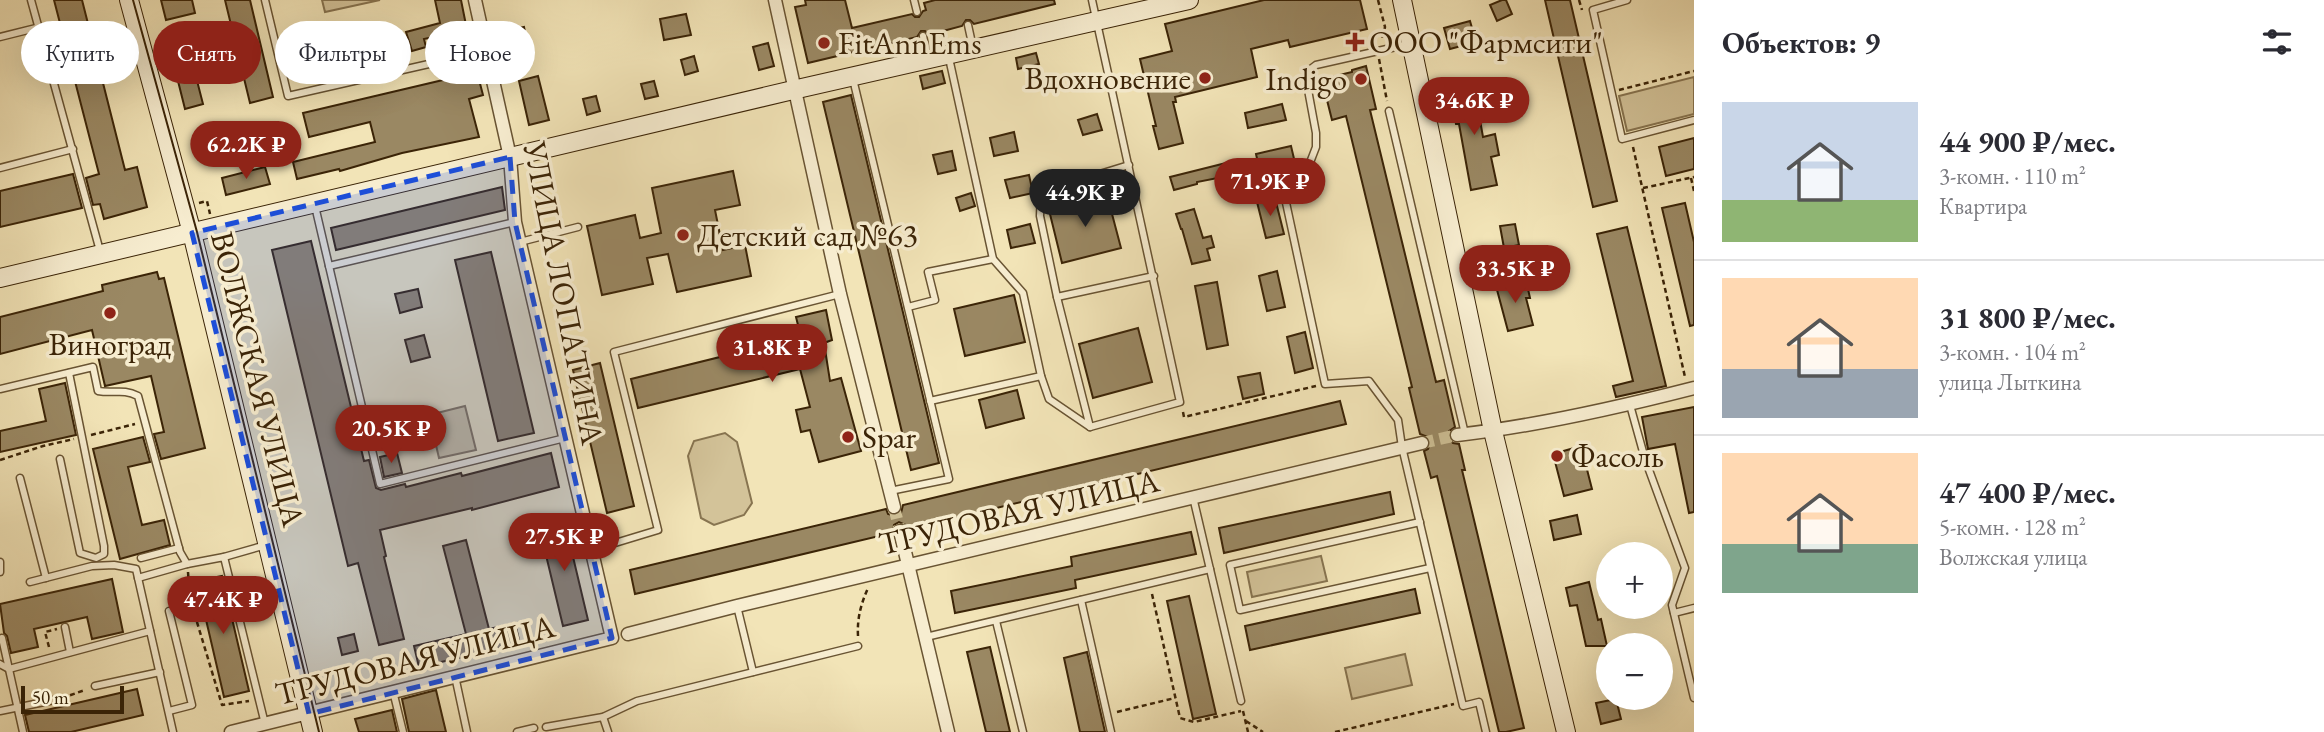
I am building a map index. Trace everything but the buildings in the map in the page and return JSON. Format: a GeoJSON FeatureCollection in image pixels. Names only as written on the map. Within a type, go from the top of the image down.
{"type":"FeatureCollection","features":[{"type":"Feature","properties":{"kind":"street","name":"ВОЛЖСКАЯ УЛИЦА"},"geometry":{"type":"LineString","coordinates":[[129,0],[192,233],[313,732]]}},
{"type":"Feature","properties":{"kind":"street","name":"УЛИЦА ЛОПАТИНА"},"geometry":{"type":"LineString","coordinates":[[474,0],[479,21]]}},
{"type":"Feature","properties":{"kind":"street"},"geometry":{"type":"LineString","coordinates":[[775,0],[840,294],[894,507]]}},
{"type":"Feature","properties":{"kind":"street"},"geometry":{"type":"LineString","coordinates":[[0,278],[793,90],[1189,0]]}},
{"type":"Feature","properties":{"kind":"street"},"geometry":{"type":"LineString","coordinates":[[1402,0],[1493,431],[1566,732]]}},
{"type":"Feature","properties":{"kind":"street","name":"УЛИЦА ЛОПАТИНА"},"geometry":{"type":"LineString","coordinates":[[493,84],[510,158],[515,222],[612,638]]}},
{"type":"Feature","properties":{"kind":"street"},"geometry":{"type":"LineString","coordinates":[[1461,434],[1493,431],[1630,405],[1690,386]]}},
{"type":"Feature","properties":{"kind":"street","name":"ТРУДОВАЯ УЛИЦА"},"geometry":{"type":"LineString","coordinates":[[628,634],[1422,443]]}},
{"type":"Feature","properties":{"kind":"street"},"geometry":{"type":"LineString","coordinates":[[900,531],[948,732]]}},
{"type":"Feature","properties":{"kind":"street","name":"ТРУДОВАЯ УЛИЦА"},"geometry":{"type":"LineString","coordinates":[[232,732],[612,638]]}},
{"type":"Feature","properties":{"kind":"lane"},"geometry":{"type":"LineString","coordinates":[[31,0],[38,21]]}},
{"type":"Feature","properties":{"kind":"lane"},"geometry":{"type":"LineString","coordinates":[[265,0],[288,96],[425,65]]}},
{"type":"Feature","properties":{"kind":"lane"},"geometry":{"type":"LineString","coordinates":[[914,0],[917,12]]}},
{"type":"Feature","properties":{"kind":"lane"},"geometry":{"type":"LineString","coordinates":[[948,56],[993,259],[1023,293],[1041,376],[1049,399],[1090,427],[1180,402],[1092,0]]}},
{"type":"Feature","properties":{"kind":"lane"},"geometry":{"type":"LineString","coordinates":[[1590,0],[1622,139],[1694,120]]}},
{"type":"Feature","properties":{"kind":"lane"},"geometry":{"type":"LineString","coordinates":[[1593,10],[1627,0]]}},
{"type":"Feature","properties":{"kind":"lane"},"geometry":{"type":"LineString","coordinates":[[968,25],[973,50]]}},
{"type":"Feature","properties":{"kind":"lane"},"geometry":{"type":"LineString","coordinates":[[0,37],[21,32]]}},
{"type":"Feature","properties":{"kind":"lane"},"geometry":{"type":"LineString","coordinates":[[923,36],[928,61]]}},
{"type":"Feature","properties":{"kind":"lane"},"geometry":{"type":"LineString","coordinates":[[1411,43],[1315,65],[1308,71],[1306,79],[1315,119],[1315,146],[1306,173],[1282,184],[1325,384],[1369,382],[1398,420],[1463,706],[1479,702],[1486,732]]}},
{"type":"Feature","properties":{"kind":"lane"},"geometry":{"type":"LineString","coordinates":[[852,77],[949,479],[890,491]]}},
{"type":"Feature","properties":{"kind":"lane"},"geometry":{"type":"LineString","coordinates":[[55,84],[101,254]]}},
{"type":"Feature","properties":{"kind":"lane"},"geometry":{"type":"LineString","coordinates":[[1389,111],[1461,434]]}},
{"type":"Feature","properties":{"kind":"lane"},"geometry":{"type":"LineString","coordinates":[[0,168],[73,149]]}},
{"type":"Feature","properties":{"kind":"lane"},"geometry":{"type":"LineString","coordinates":[[1090,427],[1057,297],[1040,216],[1041,192],[1129,165]]}},
{"type":"Feature","properties":{"kind":"lane"},"geometry":{"type":"LineString","coordinates":[[314,204],[380,484],[565,438]]}},
{"type":"Feature","properties":{"kind":"lane"},"geometry":{"type":"LineString","coordinates":[[329,266],[515,222]]}},
{"type":"Feature","properties":{"kind":"lane"},"geometry":{"type":"LineString","coordinates":[[520,242],[578,227]]}},
{"type":"Feature","properties":{"kind":"lane"},"geometry":{"type":"LineString","coordinates":[[908,307],[935,300],[928,272],[993,259]]}},
{"type":"Feature","properties":{"kind":"lane"},"geometry":{"type":"LineString","coordinates":[[1057,297],[1154,276]]}},
{"type":"Feature","properties":{"kind":"lane"},"geometry":{"type":"LineString","coordinates":[[592,551],[659,530],[614,352],[840,294]]}},
{"type":"Feature","properties":{"kind":"lane"},"geometry":{"type":"LineString","coordinates":[[0,389],[93,367],[99,391],[108,393],[127,390],[138,396],[179,548],[187,564]]}},
{"type":"Feature","properties":{"kind":"lane"},"geometry":{"type":"LineString","coordinates":[[60,459],[80,553],[96,558],[104,554],[104,546],[69,373]]}},
{"type":"Feature","properties":{"kind":"lane"},"geometry":{"type":"LineString","coordinates":[[930,401],[1041,376]]}},
{"type":"Feature","properties":{"kind":"lane"},"geometry":{"type":"LineString","coordinates":[[1630,405],[1645,459],[1685,568],[1672,605],[1694,698]]}},
{"type":"Feature","properties":{"kind":"lane"},"geometry":{"type":"LineString","coordinates":[[20,478],[46,578]]}},
{"type":"Feature","properties":{"kind":"lane"},"geometry":{"type":"LineString","coordinates":[[1193,497],[1241,701]]}},
{"type":"Feature","properties":{"kind":"lane"},"geometry":{"type":"LineString","coordinates":[[1420,522],[1230,565],[1240,610],[1430,568]]}},
{"type":"Feature","properties":{"kind":"lane"},"geometry":{"type":"LineString","coordinates":[[138,578],[268,545]]}},
{"type":"Feature","properties":{"kind":"lane"},"geometry":{"type":"LineString","coordinates":[[141,558],[179,548]]}},
{"type":"Feature","properties":{"kind":"lane"},"geometry":{"type":"LineString","coordinates":[[224,557],[265,724]]}},
{"type":"Feature","properties":{"kind":"lane"},"geometry":{"type":"LineString","coordinates":[[0,562],[0,572]]}},
{"type":"Feature","properties":{"kind":"lane"},"geometry":{"type":"LineString","coordinates":[[30,582],[92,566],[114,565],[136,569],[173,732]]}},
{"type":"Feature","properties":{"kind":"lane"},"geometry":{"type":"LineString","coordinates":[[926,637],[1210,569]]}},
{"type":"Feature","properties":{"kind":"lane"},"geometry":{"type":"LineString","coordinates":[[1081,600],[1111,732]]}},
{"type":"Feature","properties":{"kind":"lane"},"geometry":{"type":"LineString","coordinates":[[737,606],[753,672]]}},
{"type":"Feature","properties":{"kind":"lane"},"geometry":{"type":"LineString","coordinates":[[1674,613],[1694,608]]}},
{"type":"Feature","properties":{"kind":"lane"},"geometry":{"type":"LineString","coordinates":[[169,611],[192,705],[169,711]]}},
{"type":"Feature","properties":{"kind":"lane"},"geometry":{"type":"LineString","coordinates":[[996,621],[1023,732]]}},
{"type":"Feature","properties":{"kind":"lane"},"geometry":{"type":"LineString","coordinates":[[65,627],[70,653]]}},
{"type":"Feature","properties":{"kind":"lane"},"geometry":{"type":"LineString","coordinates":[[0,664],[9,668],[150,631]]}},
{"type":"Feature","properties":{"kind":"lane"},"geometry":{"type":"LineString","coordinates":[[2,638],[23,732]]}},
{"type":"Feature","properties":{"kind":"lane"},"geometry":{"type":"LineString","coordinates":[[546,727],[603,717],[638,701],[858,646]]}},
{"type":"Feature","properties":{"kind":"lane"},"geometry":{"type":"LineString","coordinates":[[95,687],[160,673]]}},
{"type":"Feature","properties":{"kind":"lane"},"geometry":{"type":"LineString","coordinates":[[455,676],[467,732]]}},
{"type":"Feature","properties":{"kind":"lane"},"geometry":{"type":"LineString","coordinates":[[393,691],[403,732]]}},
{"type":"Feature","properties":{"kind":"lane"},"geometry":{"type":"LineString","coordinates":[[0,710],[54,700]]}},
{"type":"Feature","properties":{"kind":"lane"},"geometry":{"type":"LineString","coordinates":[[603,717],[608,732]]}},
{"type":"Feature","properties":{"kind":"lane"},"geometry":{"type":"LineString","coordinates":[[517,732],[534,728]]}},
{"type":"Feature","properties":{"kind":"path"},"geometry":{"type":"LineString","coordinates":[[1611,93],[1694,71]]}},
{"type":"Feature","properties":{"kind":"path"},"geometry":{"type":"LineString","coordinates":[[1633,147],[1690,386]]}},
{"type":"Feature","properties":{"kind":"path"},"geometry":{"type":"LineString","coordinates":[[1643,188],[1692,177],[1694,191]]}},
{"type":"Feature","properties":{"kind":"path"},"geometry":{"type":"LineString","coordinates":[[199,203],[206,201],[211,217]]}},
{"type":"Feature","properties":{"kind":"path"},"geometry":{"type":"LineString","coordinates":[[215,252],[216,240]]}},
{"type":"Feature","properties":{"kind":"path"},"geometry":{"type":"LineString","coordinates":[[1180,402],[1184,417],[1325,384]]}},
{"type":"Feature","properties":{"kind":"path"},"geometry":{"type":"LineString","coordinates":[[187,564],[190,599],[222,705],[259,699]]}},
{"type":"Feature","properties":{"kind":"path"},"geometry":{"type":"LineString","coordinates":[[858,646],[857,623],[862,601],[878,572]]}},
{"type":"Feature","properties":{"kind":"path"},"geometry":{"type":"LineString","coordinates":[[1150,584],[1180,718],[1194,722],[1243,710],[1248,732]]}},
{"type":"Feature","properties":{"kind":"path"},"geometry":{"type":"LineString","coordinates":[[54,700],[95,687]]}},
{"type":"Feature","properties":{"kind":"path"},"geometry":{"type":"LineString","coordinates":[[1107,715],[1175,698]]}},
{"type":"Feature","properties":{"kind":"path"},"geometry":{"type":"LineString","coordinates":[[1335,732],[1462,702]]}},
{"type":"Feature","properties":{"kind":"path"},"geometry":{"type":"LineString","coordinates":[[1246,722],[1263,732]]}},
{"type":"Feature","properties":{"kind":"highlighted area"},"geometry":{"type":"Polygon","coordinates":[[[510,157],[515,222],[612,638],[309,714],[192,233],[510,157]]]}},
{"type":"Feature","properties":{"kind":"shaded area"},"geometry":{"type":"Polygon","coordinates":[[[322,0],[380,0],[325,12],[322,0]]]}},
{"type":"Feature","properties":{"kind":"shaded area"},"geometry":{"type":"Polygon","coordinates":[[[1694,77],[1694,114],[1627,131],[1619,96],[1694,77]]]}},
{"type":"Feature","properties":{"kind":"shaded area"},"geometry":{"type":"Polygon","coordinates":[[[465,406],[476,450],[439,458],[429,415],[465,406]]]}},
{"type":"Feature","properties":{"kind":"shaded area"},"geometry":{"type":"Polygon","coordinates":[[[725,433],[737,442],[752,503],[744,515],[714,525],[701,518],[688,456],[694,441],[725,433]]]}},
{"type":"Feature","properties":{"kind":"shaded area"},"geometry":{"type":"Polygon","coordinates":[[[1321,556],[1327,581],[1252,597],[1247,572],[1321,556]]]}},
{"type":"Feature","properties":{"kind":"shaded area"},"geometry":{"type":"Polygon","coordinates":[[[1405,654],[1412,685],[1352,699],[1345,668],[1405,654]]]}},
{"type":"Feature","properties":{"kind":"tunnel"},"geometry":{"type":"LineString","coordinates":[[1422,443],[1457,435]]}},
{"type":"Feature","properties":{"kind":"tunnel"},"geometry":{"type":"LineString","coordinates":[[894,507],[900,531]]}},
{"type":"Feature","properties":{"kind":"tram line"},"geometry":{"type":"LineString","coordinates":[[133,0],[197,232],[319,732]]}},
{"type":"Feature","properties":{"kind":"place","name":"ООО \"Фармсити\""},"geometry":{"type":"Point","coordinates":[1355,42]}},
{"type":"Feature","properties":{"kind":"place","name":"FitAnnEms"},"geometry":{"type":"Point","coordinates":[824,43]}},
{"type":"Feature","properties":{"kind":"place","name":"Вдохновение"},"geometry":{"type":"Point","coordinates":[1205,78]}},
{"type":"Feature","properties":{"kind":"place","name":"Indigo"},"geometry":{"type":"Point","coordinates":[1361,79]}},
{"type":"Feature","properties":{"kind":"place","name":"Детский сад №63"},"geometry":{"type":"Point","coordinates":[683,235]}},
{"type":"Feature","properties":{"kind":"place","name":"Виноград"},"geometry":{"type":"Point","coordinates":[110,313]}},
{"type":"Feature","properties":{"kind":"place","name":"Spar"},"geometry":{"type":"Point","coordinates":[848,437]}},
{"type":"Feature","properties":{"kind":"place","name":"Фасоль"},"geometry":{"type":"Point","coordinates":[1557,456]}}]}
